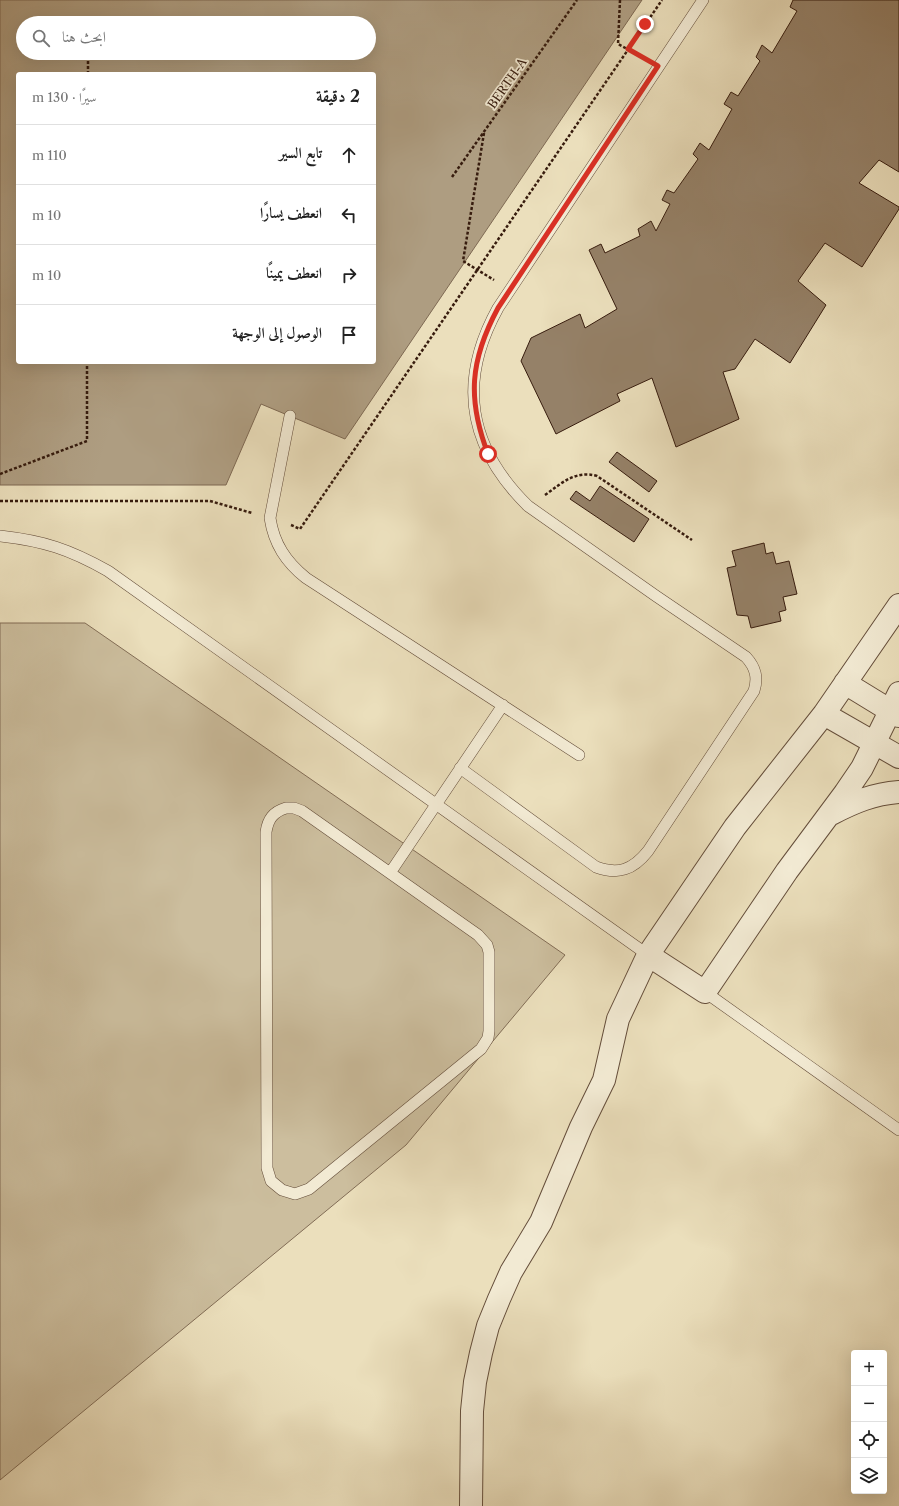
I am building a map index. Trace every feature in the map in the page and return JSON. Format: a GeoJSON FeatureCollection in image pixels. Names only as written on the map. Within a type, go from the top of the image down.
{"type":"FeatureCollection","features":[{"type":"Feature","properties":{"kind":"street"},"geometry":{"type":"LineString","coordinates":[[471,1506],[472,1411],[479,1360],[488,1326],[511,1272],[541,1222],[578,1134],[604,1080],[618,1019],[648,955],[735,827],[824,714],[899,605]]}},
{"type":"Feature","properties":{"kind":"street"},"geometry":{"type":"LineString","coordinates":[[648,955],[705,992],[787,871],[862,768],[896,707],[845,683]]}},
{"type":"Feature","properties":{"kind":"street"},"geometry":{"type":"LineString","coordinates":[[824,714],[899,757]]}},
{"type":"Feature","properties":{"kind":"street"},"geometry":{"type":"LineString","coordinates":[[828,816],[855,801],[882,793],[899,792]]}},
{"type":"Feature","properties":{"kind":"lane"},"geometry":{"type":"LineString","coordinates":[[460,768],[596,867],[615,871],[625,869],[634,865],[648,851],[754,691],[757,676],[755,669],[746,657],[528,506],[512,490],[499,473],[488,454],[480,434],[474,398],[475,369],[487,328],[510,290],[703,0]]}},
{"type":"Feature","properties":{"kind":"lane"},"geometry":{"type":"LineString","coordinates":[[290,416],[270,518],[272,530],[278,546],[285,558],[306,578],[578,755]]}},
{"type":"Feature","properties":{"kind":"lane"},"geometry":{"type":"LineString","coordinates":[[0,536],[28,539],[56,546],[83,557],[108,571],[648,955]]}},
{"type":"Feature","properties":{"kind":"lane"},"geometry":{"type":"LineString","coordinates":[[390,873],[502,705]]}},
{"type":"Feature","properties":{"kind":"lane"},"geometry":{"type":"LineString","coordinates":[[286,808],[294,808],[302,811],[390,873],[478,935],[487,945],[489,952],[488,1038],[481,1049],[309,1189],[295,1194],[282,1190],[272,1181],[267,1168],[267,824],[271,816],[286,808]]}},
{"type":"Feature","properties":{"kind":"lane"},"geometry":{"type":"LineString","coordinates":[[705,992],[899,1130]]}},
{"type":"Feature","properties":{"kind":"path","name":"BERTH-A"},"geometry":{"type":"LineString","coordinates":[[452,177],[577,0]]}},
{"type":"Feature","properties":{"kind":"path"},"geometry":{"type":"LineString","coordinates":[[620,0],[618,44],[658,66]]}},
{"type":"Feature","properties":{"kind":"path"},"geometry":{"type":"LineString","coordinates":[[0,502],[210,501],[270,518],[300,529],[662,0]]}},
{"type":"Feature","properties":{"kind":"path"},"geometry":{"type":"LineString","coordinates":[[88,60],[88,72]]}},
{"type":"Feature","properties":{"kind":"path"},"geometry":{"type":"LineString","coordinates":[[484,130],[463,261],[510,290]]}},
{"type":"Feature","properties":{"kind":"path"},"geometry":{"type":"LineString","coordinates":[[0,474],[87,441],[87,364]]}},
{"type":"Feature","properties":{"kind":"path"},"geometry":{"type":"LineString","coordinates":[[528,506],[568,479],[583,474],[590,474],[597,476],[692,540]]}},
{"type":"Feature","properties":{"kind":"shaded area"},"geometry":{"type":"Polygon","coordinates":[[[0,0],[642,0],[345,439],[261,404],[226,485],[0,485],[0,0]]]}},
{"type":"Feature","properties":{"kind":"shaded area"},"geometry":{"type":"Polygon","coordinates":[[[0,623],[85,623],[565,955],[406,1145],[0,1480],[0,623]]]}},
{"type":"Feature","properties":{"kind":"building"},"geometry":{"type":"Polygon","coordinates":[[[793,0],[899,0],[899,172],[879,160],[859,183],[899,207],[899,209],[862,267],[825,243],[798,281],[826,305],[790,363],[755,339],[735,369],[723,372],[739,419],[676,447],[652,378],[617,394],[620,401],[556,434],[521,361],[531,338],[580,314],[585,328],[617,309],[589,250],[601,244],[605,253],[640,236],[638,229],[651,221],[656,231],[670,204],[662,200],[667,190],[674,193],[698,159],[693,154],[700,143],[709,150],[732,109],[724,104],[731,92],[738,96],[760,61],[756,57],[762,45],[772,53],[797,11],[790,7],[793,0]]]}},
{"type":"Feature","properties":{"kind":"building"},"geometry":{"type":"Polygon","coordinates":[[[617,452],[657,481],[649,492],[609,462],[617,452]]]}},
{"type":"Feature","properties":{"kind":"building"},"geometry":{"type":"Polygon","coordinates":[[[600,486],[649,519],[634,542],[570,499],[576,491],[590,501],[600,486]]]}},
{"type":"Feature","properties":{"kind":"building"},"geometry":{"type":"Polygon","coordinates":[[[764,543],[766,554],[773,552],[776,564],[789,561],[797,594],[783,597],[786,610],[779,612],[781,621],[751,628],[748,616],[737,615],[727,568],[736,566],[732,551],[764,543]]]}},
{"type":"Feature","properties":{"kind":"route"},"geometry":{"type":"LineString","coordinates":[[488,454],[480,434],[474,391],[475,369],[487,328],[498,308],[658,66],[628,49],[645,24]]}}]}
